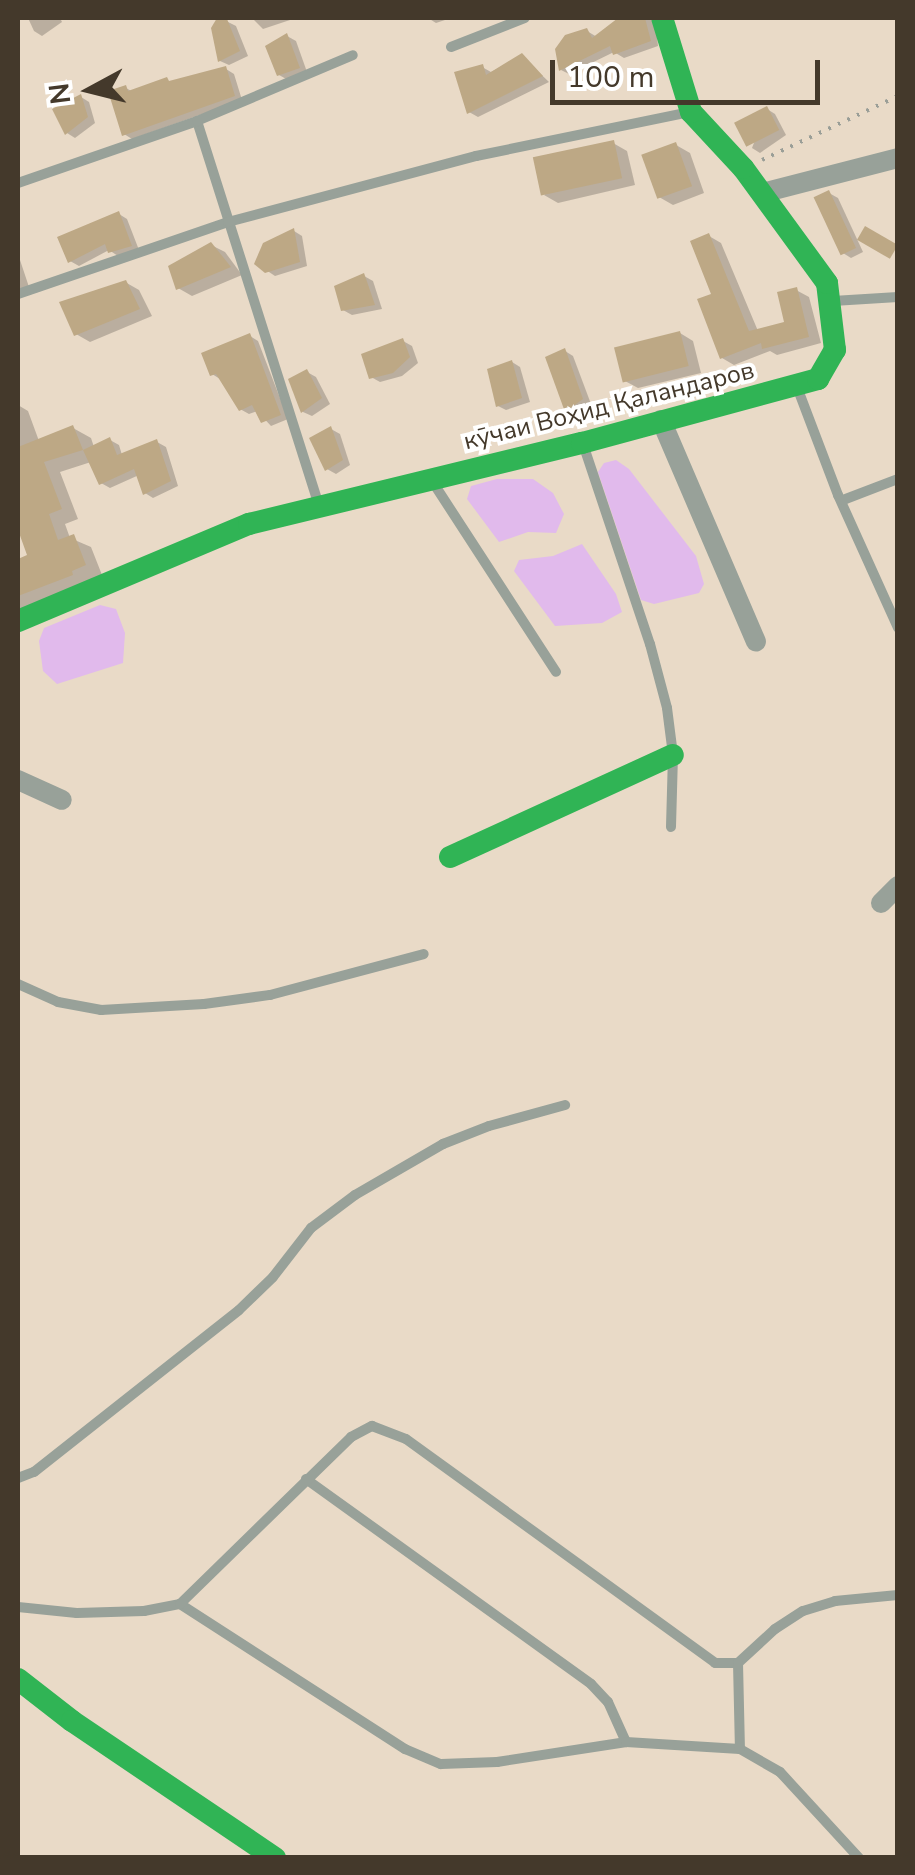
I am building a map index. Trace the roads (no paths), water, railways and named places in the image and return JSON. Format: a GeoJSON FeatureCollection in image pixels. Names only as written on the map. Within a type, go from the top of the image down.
{"type":"FeatureCollection","features":[{"type":"Feature","properties":{"kind":"street","name":"кӯчаи Воҳид Қаландаров"},"geometry":{"type":"LineString","coordinates":[[18,622],[194,544],[320,506],[582,443],[818,379],[830,365],[836,337],[832,301],[818,266],[744,168],[691,112],[662,18]]}},
{"type":"Feature","properties":{"kind":"street"},"geometry":{"type":"LineString","coordinates":[[762,193],[898,158]]}},
{"type":"Feature","properties":{"kind":"street"},"geometry":{"type":"LineString","coordinates":[[662,420],[756,642]]}},
{"type":"Feature","properties":{"kind":"street"},"geometry":{"type":"LineString","coordinates":[[450,858],[672,754]]}},
{"type":"Feature","properties":{"kind":"street"},"geometry":{"type":"LineString","coordinates":[[18,780],[62,800]]}},
{"type":"Feature","properties":{"kind":"street"},"geometry":{"type":"LineString","coordinates":[[881,903],[898,886]]}},
{"type":"Feature","properties":{"kind":"street"},"geometry":{"type":"LineString","coordinates":[[18,1679],[72,1722],[275,1858]]}},
{"type":"Feature","properties":{"kind":"lane"},"geometry":{"type":"LineString","coordinates":[[451,46],[524,18]]}},
{"type":"Feature","properties":{"kind":"lane"},"geometry":{"type":"LineString","coordinates":[[18,183],[197,121],[353,54]]}},
{"type":"Feature","properties":{"kind":"lane"},"geometry":{"type":"LineString","coordinates":[[18,294],[228,222],[476,156],[691,112]]}},
{"type":"Feature","properties":{"kind":"lane"},"geometry":{"type":"LineString","coordinates":[[197,121],[320,506]]}},
{"type":"Feature","properties":{"kind":"lane"},"geometry":{"type":"LineString","coordinates":[[832,301],[898,298]]}},
{"type":"Feature","properties":{"kind":"lane"},"geometry":{"type":"LineString","coordinates":[[797,386],[898,628]]}},
{"type":"Feature","properties":{"kind":"lane"},"geometry":{"type":"LineString","coordinates":[[582,443],[650,644],[672,754],[671,827]]}},
{"type":"Feature","properties":{"kind":"lane"},"geometry":{"type":"LineString","coordinates":[[843,500],[898,479]]}},
{"type":"Feature","properties":{"kind":"lane"},"geometry":{"type":"LineString","coordinates":[[430,480],[556,672]]}},
{"type":"Feature","properties":{"kind":"lane"},"geometry":{"type":"LineString","coordinates":[[18,984],[58,1002],[100,1010],[204,1004],[270,995],[424,954]]}},
{"type":"Feature","properties":{"kind":"lane"},"geometry":{"type":"LineString","coordinates":[[18,1478],[34,1472],[239,1310],[273,1277],[311,1228],[355,1195],[444,1144],[565,1106]]}},
{"type":"Feature","properties":{"kind":"lane"},"geometry":{"type":"LineString","coordinates":[[18,1607],[77,1613],[144,1611],[180,1604],[351,1437],[372,1426],[390,1429],[714,1663],[738,1662],[802,1611],[835,1601],[898,1595]]}},
{"type":"Feature","properties":{"kind":"lane"},"geometry":{"type":"LineString","coordinates":[[306,1479],[592,1684],[613,1711],[626,1742]]}},
{"type":"Feature","properties":{"kind":"lane"},"geometry":{"type":"LineString","coordinates":[[180,1604],[405,1749],[441,1764],[497,1762],[626,1742],[740,1749],[780,1772],[859,1858]]}},
{"type":"Feature","properties":{"kind":"lane"},"geometry":{"type":"LineString","coordinates":[[738,1662],[740,1749]]}}]}
